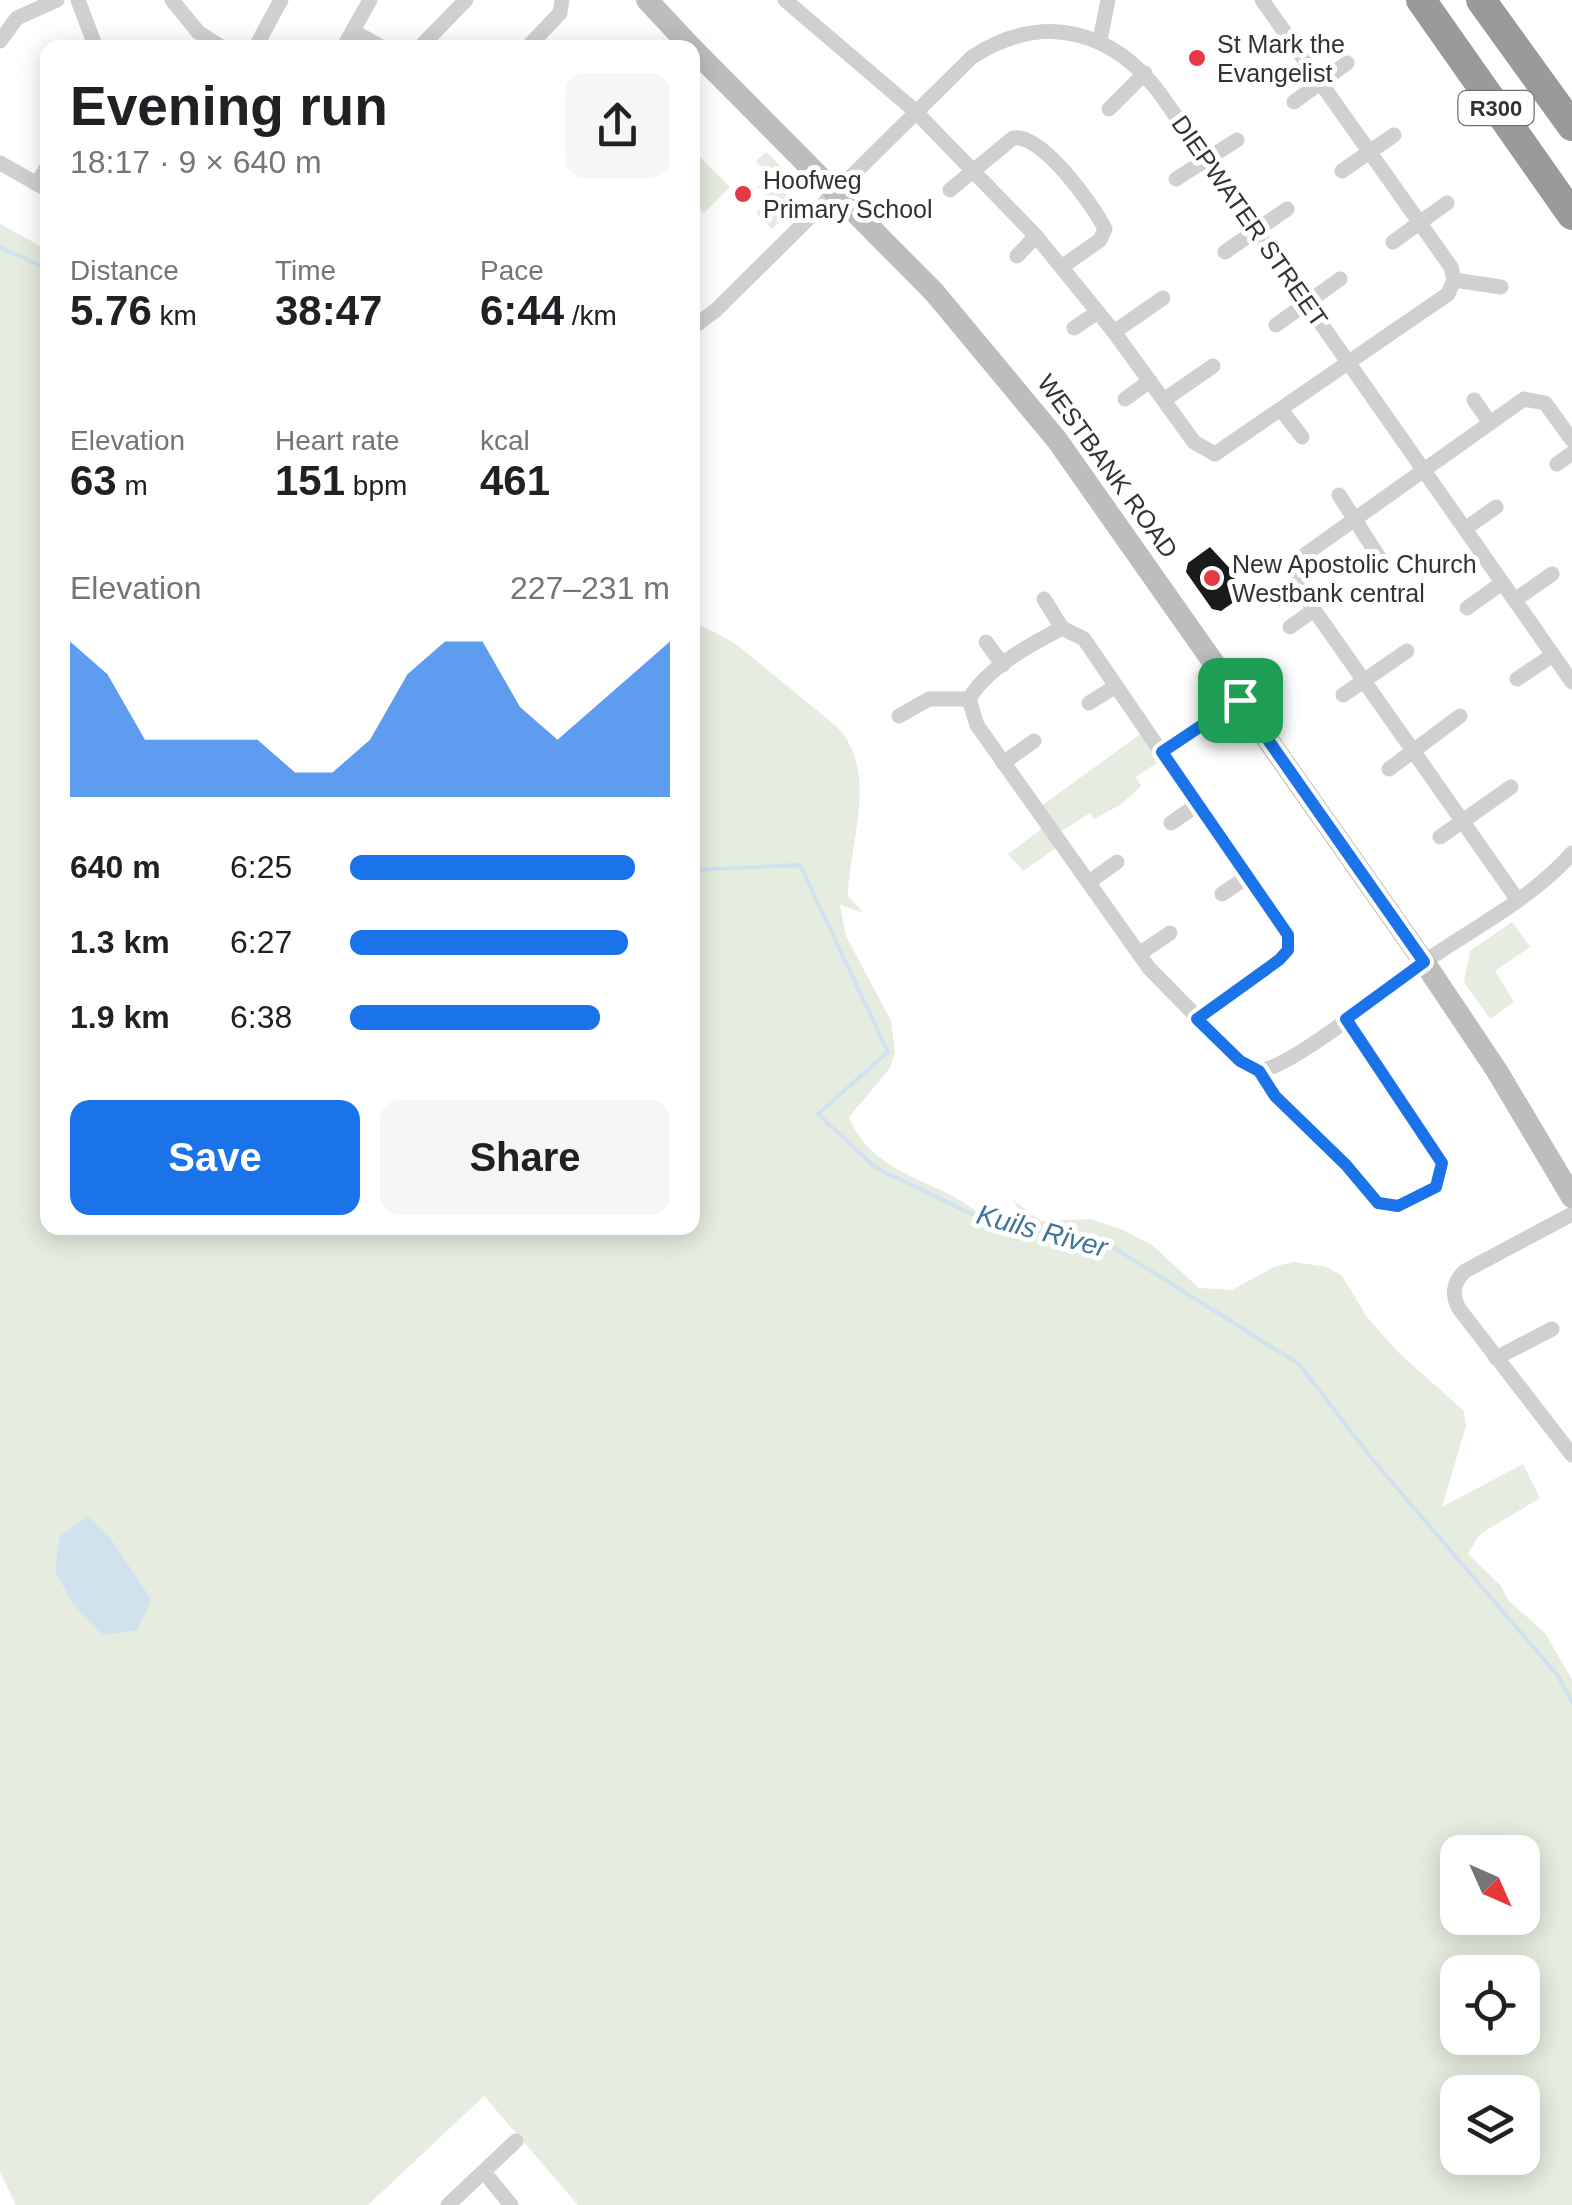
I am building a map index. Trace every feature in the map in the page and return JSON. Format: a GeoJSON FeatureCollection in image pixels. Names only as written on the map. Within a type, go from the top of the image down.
{"type":"FeatureCollection","features":[{"type":"Feature","properties":{"kind":"highway","name":"R300"},"geometry":{"type":"LineString","coordinates":[[1421,0],[1572,215]]}},
{"type":"Feature","properties":{"kind":"highway","name":"R300"},"geometry":{"type":"LineString","coordinates":[[1481,0],[1572,126]]}},
{"type":"Feature","properties":{"kind":"street"},"geometry":{"type":"LineString","coordinates":[[0,41],[17,18],[56,0]]}},
{"type":"Feature","properties":{"kind":"street"},"geometry":{"type":"LineString","coordinates":[[78,0],[93,40]]}},
{"type":"Feature","properties":{"kind":"street"},"geometry":{"type":"LineString","coordinates":[[172,0],[187,7],[198,32],[210,40]]}},
{"type":"Feature","properties":{"kind":"street"},"geometry":{"type":"LineString","coordinates":[[259,40],[281,0]]}},
{"type":"Feature","properties":{"kind":"street"},"geometry":{"type":"LineString","coordinates":[[347,40],[370,0]]}},
{"type":"Feature","properties":{"kind":"street"},"geometry":{"type":"LineString","coordinates":[[427,40],[466,0]]}},
{"type":"Feature","properties":{"kind":"street"},"geometry":{"type":"LineString","coordinates":[[535,40],[560,13],[562,0]]}},
{"type":"Feature","properties":{"kind":"street","name":"WESTBANK ROAD"},"geometry":{"type":"LineString","coordinates":[[647,0],[684,40]]}},
{"type":"Feature","properties":{"kind":"street"},"geometry":{"type":"LineString","coordinates":[[785,0],[914,110],[1036,236],[1114,332],[1194,442],[1215,454],[1448,294],[1454,280],[1451,267],[1266,6],[1287,0]]}},
{"type":"Feature","properties":{"kind":"street"},"geometry":{"type":"LineString","coordinates":[[1100,40],[1108,0]]}},
{"type":"Feature","properties":{"kind":"street"},"geometry":{"type":"LineString","coordinates":[[352,31],[368,40]]}},
{"type":"Feature","properties":{"kind":"street","name":"DIEPWATER STREET"},"geometry":{"type":"LineString","coordinates":[[700,322],[972,56],[1006,39],[1060,32],[1100,40],[1145,74],[1569,673]]}},
{"type":"Feature","properties":{"kind":"street","name":"WESTBANK ROAD"},"geometry":{"type":"LineString","coordinates":[[700,56],[934,292],[1004,371],[1103,502],[1424,962],[1505,1083],[1572,1197]]}},
{"type":"Feature","properties":{"kind":"street"},"geometry":{"type":"LineString","coordinates":[[1294,102],[1346,64]]}},
{"type":"Feature","properties":{"kind":"street"},"geometry":{"type":"LineString","coordinates":[[1109,110],[1145,74]]}},
{"type":"Feature","properties":{"kind":"street"},"geometry":{"type":"LineString","coordinates":[[1342,171],[1394,135]]}},
{"type":"Feature","properties":{"kind":"street"},"geometry":{"type":"LineString","coordinates":[[950,190],[1013,138],[1021,136],[1070,178],[1105,228],[1100,240],[1063,266]]}},
{"type":"Feature","properties":{"kind":"street"},"geometry":{"type":"LineString","coordinates":[[1176,179],[1237,140]]}},
{"type":"Feature","properties":{"kind":"street"},"geometry":{"type":"LineString","coordinates":[[0,163],[40,186]]}},
{"type":"Feature","properties":{"kind":"street"},"geometry":{"type":"LineString","coordinates":[[1392,242],[1448,203]]}},
{"type":"Feature","properties":{"kind":"street"},"geometry":{"type":"LineString","coordinates":[[1225,252],[1287,209]]}},
{"type":"Feature","properties":{"kind":"street"},"geometry":{"type":"LineString","coordinates":[[1017,256],[1036,236]]}},
{"type":"Feature","properties":{"kind":"street"},"geometry":{"type":"LineString","coordinates":[[1276,325],[1340,279]]}},
{"type":"Feature","properties":{"kind":"street"},"geometry":{"type":"LineString","coordinates":[[1454,280],[1501,286]]}},
{"type":"Feature","properties":{"kind":"street"},"geometry":{"type":"LineString","coordinates":[[1114,332],[1163,298]]}},
{"type":"Feature","properties":{"kind":"street"},"geometry":{"type":"LineString","coordinates":[[1074,328],[1098,312]]}},
{"type":"Feature","properties":{"kind":"street"},"geometry":{"type":"LineString","coordinates":[[1164,400],[1213,366]]}},
{"type":"Feature","properties":{"kind":"street"},"geometry":{"type":"LineString","coordinates":[[1126,398],[1150,381]]}},
{"type":"Feature","properties":{"kind":"street"},"geometry":{"type":"LineString","coordinates":[[1517,899],[1296,584],[1294,565],[1519,402],[1536,399],[1548,407],[1572,440]]}},
{"type":"Feature","properties":{"kind":"street"},"geometry":{"type":"LineString","coordinates":[[1474,400],[1490,423]]}},
{"type":"Feature","properties":{"kind":"street"},"geometry":{"type":"LineString","coordinates":[[1282,410],[1302,436]]}},
{"type":"Feature","properties":{"kind":"street"},"geometry":{"type":"LineString","coordinates":[[1557,464],[1572,454]]}},
{"type":"Feature","properties":{"kind":"street"},"geometry":{"type":"LineString","coordinates":[[1339,495],[1382,562]]}},
{"type":"Feature","properties":{"kind":"street"},"geometry":{"type":"LineString","coordinates":[[1465,530],[1496,508]]}},
{"type":"Feature","properties":{"kind":"street"},"geometry":{"type":"LineString","coordinates":[[1515,600],[1552,574]]}},
{"type":"Feature","properties":{"kind":"street"},"geometry":{"type":"LineString","coordinates":[[1468,608],[1502,583]]}},
{"type":"Feature","properties":{"kind":"street"},"geometry":{"type":"LineString","coordinates":[[1044,599],[1062,628],[1081,636],[1288,935],[1288,950],[1279,960],[1197,1019]]}},
{"type":"Feature","properties":{"kind":"street"},"geometry":{"type":"LineString","coordinates":[[1290,628],[1314,610]]}},
{"type":"Feature","properties":{"kind":"street"},"geometry":{"type":"LineString","coordinates":[[1062,628],[976,688],[969,699],[972,716],[1139,954],[1240,1061],[1259,1071],[1275,1096],[1346,1165],[1378,1203],[1398,1206],[1432,1190],[1440,1181],[1442,1163],[1346,1019]]}},
{"type":"Feature","properties":{"kind":"street"},"geometry":{"type":"LineString","coordinates":[[986,642],[1003,666]]}},
{"type":"Feature","properties":{"kind":"street"},"geometry":{"type":"LineString","coordinates":[[1343,695],[1406,650]]}},
{"type":"Feature","properties":{"kind":"street"},"geometry":{"type":"LineString","coordinates":[[1517,679],[1553,655]]}},
{"type":"Feature","properties":{"kind":"street"},"geometry":{"type":"LineString","coordinates":[[1089,704],[1116,686]]}},
{"type":"Feature","properties":{"kind":"street"},"geometry":{"type":"LineString","coordinates":[[900,716],[929,699],[969,699]]}},
{"type":"Feature","properties":{"kind":"street"},"geometry":{"type":"LineString","coordinates":[[1162,752],[1240,700]]}},
{"type":"Feature","properties":{"kind":"street"},"geometry":{"type":"LineString","coordinates":[[1390,769],[1460,716]]}},
{"type":"Feature","properties":{"kind":"street"},"geometry":{"type":"LineString","coordinates":[[1003,763],[1034,742]]}},
{"type":"Feature","properties":{"kind":"street"},"geometry":{"type":"LineString","coordinates":[[1440,837],[1512,787]]}},
{"type":"Feature","properties":{"kind":"street"},"geometry":{"type":"LineString","coordinates":[[1171,823],[1198,805]]}},
{"type":"Feature","properties":{"kind":"street"},"geometry":{"type":"LineString","coordinates":[[1259,1071],[1279,1065],[1346,1019],[1517,899],[1572,853]]}},
{"type":"Feature","properties":{"kind":"street"},"geometry":{"type":"LineString","coordinates":[[1088,882],[1117,862]]}},
{"type":"Feature","properties":{"kind":"street"},"geometry":{"type":"LineString","coordinates":[[1222,894],[1247,877]]}},
{"type":"Feature","properties":{"kind":"street"},"geometry":{"type":"LineString","coordinates":[[1139,954],[1170,933]]}},
{"type":"Feature","properties":{"kind":"street"},"geometry":{"type":"LineString","coordinates":[[1572,1214],[1465,1271],[1456,1282],[1457,1306],[1572,1456]]}},
{"type":"Feature","properties":{"kind":"street"},"geometry":{"type":"LineString","coordinates":[[1496,1358],[1552,1329]]}},
{"type":"Feature","properties":{"kind":"street"},"geometry":{"type":"LineString","coordinates":[[1556,1435],[1572,1426]]}},
{"type":"Feature","properties":{"kind":"street"},"geometry":{"type":"LineString","coordinates":[[448,2205],[516,2142]]}},
{"type":"Feature","properties":{"kind":"street"},"geometry":{"type":"LineString","coordinates":[[484,2172],[511,2205]]}},
{"type":"Feature","properties":{"kind":"shaded area"},"geometry":{"type":"Polygon","coordinates":[[[766,152],[793,178],[793,209],[772,229],[756,213],[769,199],[758,187],[769,175],[756,161],[766,152]]]}},
{"type":"Feature","properties":{"kind":"shaded area"},"geometry":{"type":"Polygon","coordinates":[[[700,157],[730,187],[704,213],[700,209],[700,157]]]}},
{"type":"Feature","properties":{"kind":"shaded area"},"geometry":{"type":"Polygon","coordinates":[[[0,224],[40,246],[40,1235],[700,1235],[700,625],[736,644],[837,727],[850,745],[857,765],[859,808],[848,896],[864,913],[840,905],[846,936],[891,1021],[895,1053],[890,1068],[849,1117],[865,1144],[889,1164],[992,1221],[1006,1212],[1021,1214],[1013,1200],[1041,1221],[1091,1219],[1123,1230],[1152,1245],[1199,1288],[1232,1290],[1276,1266],[1294,1262],[1327,1267],[1342,1276],[1367,1317],[1399,1353],[1464,1411],[1466,1426],[1442,1507],[1523,1464],[1540,1498],[1480,1534],[1468,1554],[1501,1586],[1508,1600],[1545,1633],[1572,1680],[1572,2205],[578,2205],[484,2096],[368,2205],[16,2205],[0,2172],[0,224]]]}},
{"type":"Feature","properties":{"kind":"shaded area"},"geometry":{"type":"Polygon","coordinates":[[[1142,733],[1160,761],[1136,777],[1141,786],[1120,805],[1094,819],[1090,813],[1059,833],[1041,806],[1142,733]]]}},
{"type":"Feature","properties":{"kind":"shaded area"},"geometry":{"type":"Polygon","coordinates":[[[1043,828],[1056,848],[1023,871],[1008,854],[1043,828]]]}},
{"type":"Feature","properties":{"kind":"shaded area"},"geometry":{"type":"Polygon","coordinates":[[[1512,922],[1530,947],[1495,971],[1514,1002],[1490,1019],[1464,982],[1470,951],[1512,922]]]}},
{"type":"Feature","properties":{"kind":"water"},"geometry":{"type":"Polygon","coordinates":[[[87,1516],[110,1538],[151,1599],[138,1630],[104,1635],[73,1604],[55,1571],[60,1536],[87,1516]]]}},
{"type":"Feature","properties":{"kind":"building","name":"New Apostolic Church Westbank central"},"geometry":{"type":"Polygon","coordinates":[[[1210,547],[1235,574],[1234,581],[1244,595],[1221,611],[1212,609],[1186,572],[1188,563],[1210,547]]]}},
{"type":"Feature","properties":{"kind":"waterway","name":"Kuils River"},"geometry":{"type":"LineString","coordinates":[[0,247],[40,265]]}},
{"type":"Feature","properties":{"kind":"waterway","name":"Kuils River"},"geometry":{"type":"LineString","coordinates":[[700,870],[800,865],[888,1052],[818,1114],[876,1168],[978,1217],[1108,1244],[1299,1364],[1372,1459],[1558,1676],[1572,1702]]}},
{"type":"Feature","properties":{"kind":"place","name":"St Mark the Evangelist"},"geometry":{"type":"Point","coordinates":[1197,58]}},
{"type":"Feature","properties":{"kind":"place","name":"Hoofweg Primary School"},"geometry":{"type":"Point","coordinates":[743,194]}},
{"type":"Feature","properties":{"kind":"place","name":"New Apostolic Church Westbank central"},"geometry":{"type":"Point","coordinates":[1212,578]}},
{"type":"Feature","properties":{"kind":"route"},"geometry":{"type":"LineString","coordinates":[[1240,700],[1424,962],[1346,1019],[1442,1163],[1436,1187],[1398,1206],[1378,1203],[1346,1165],[1275,1096],[1259,1071],[1240,1061],[1197,1019],[1288,950],[1288,935],[1162,752],[1240,700]]}}]}
